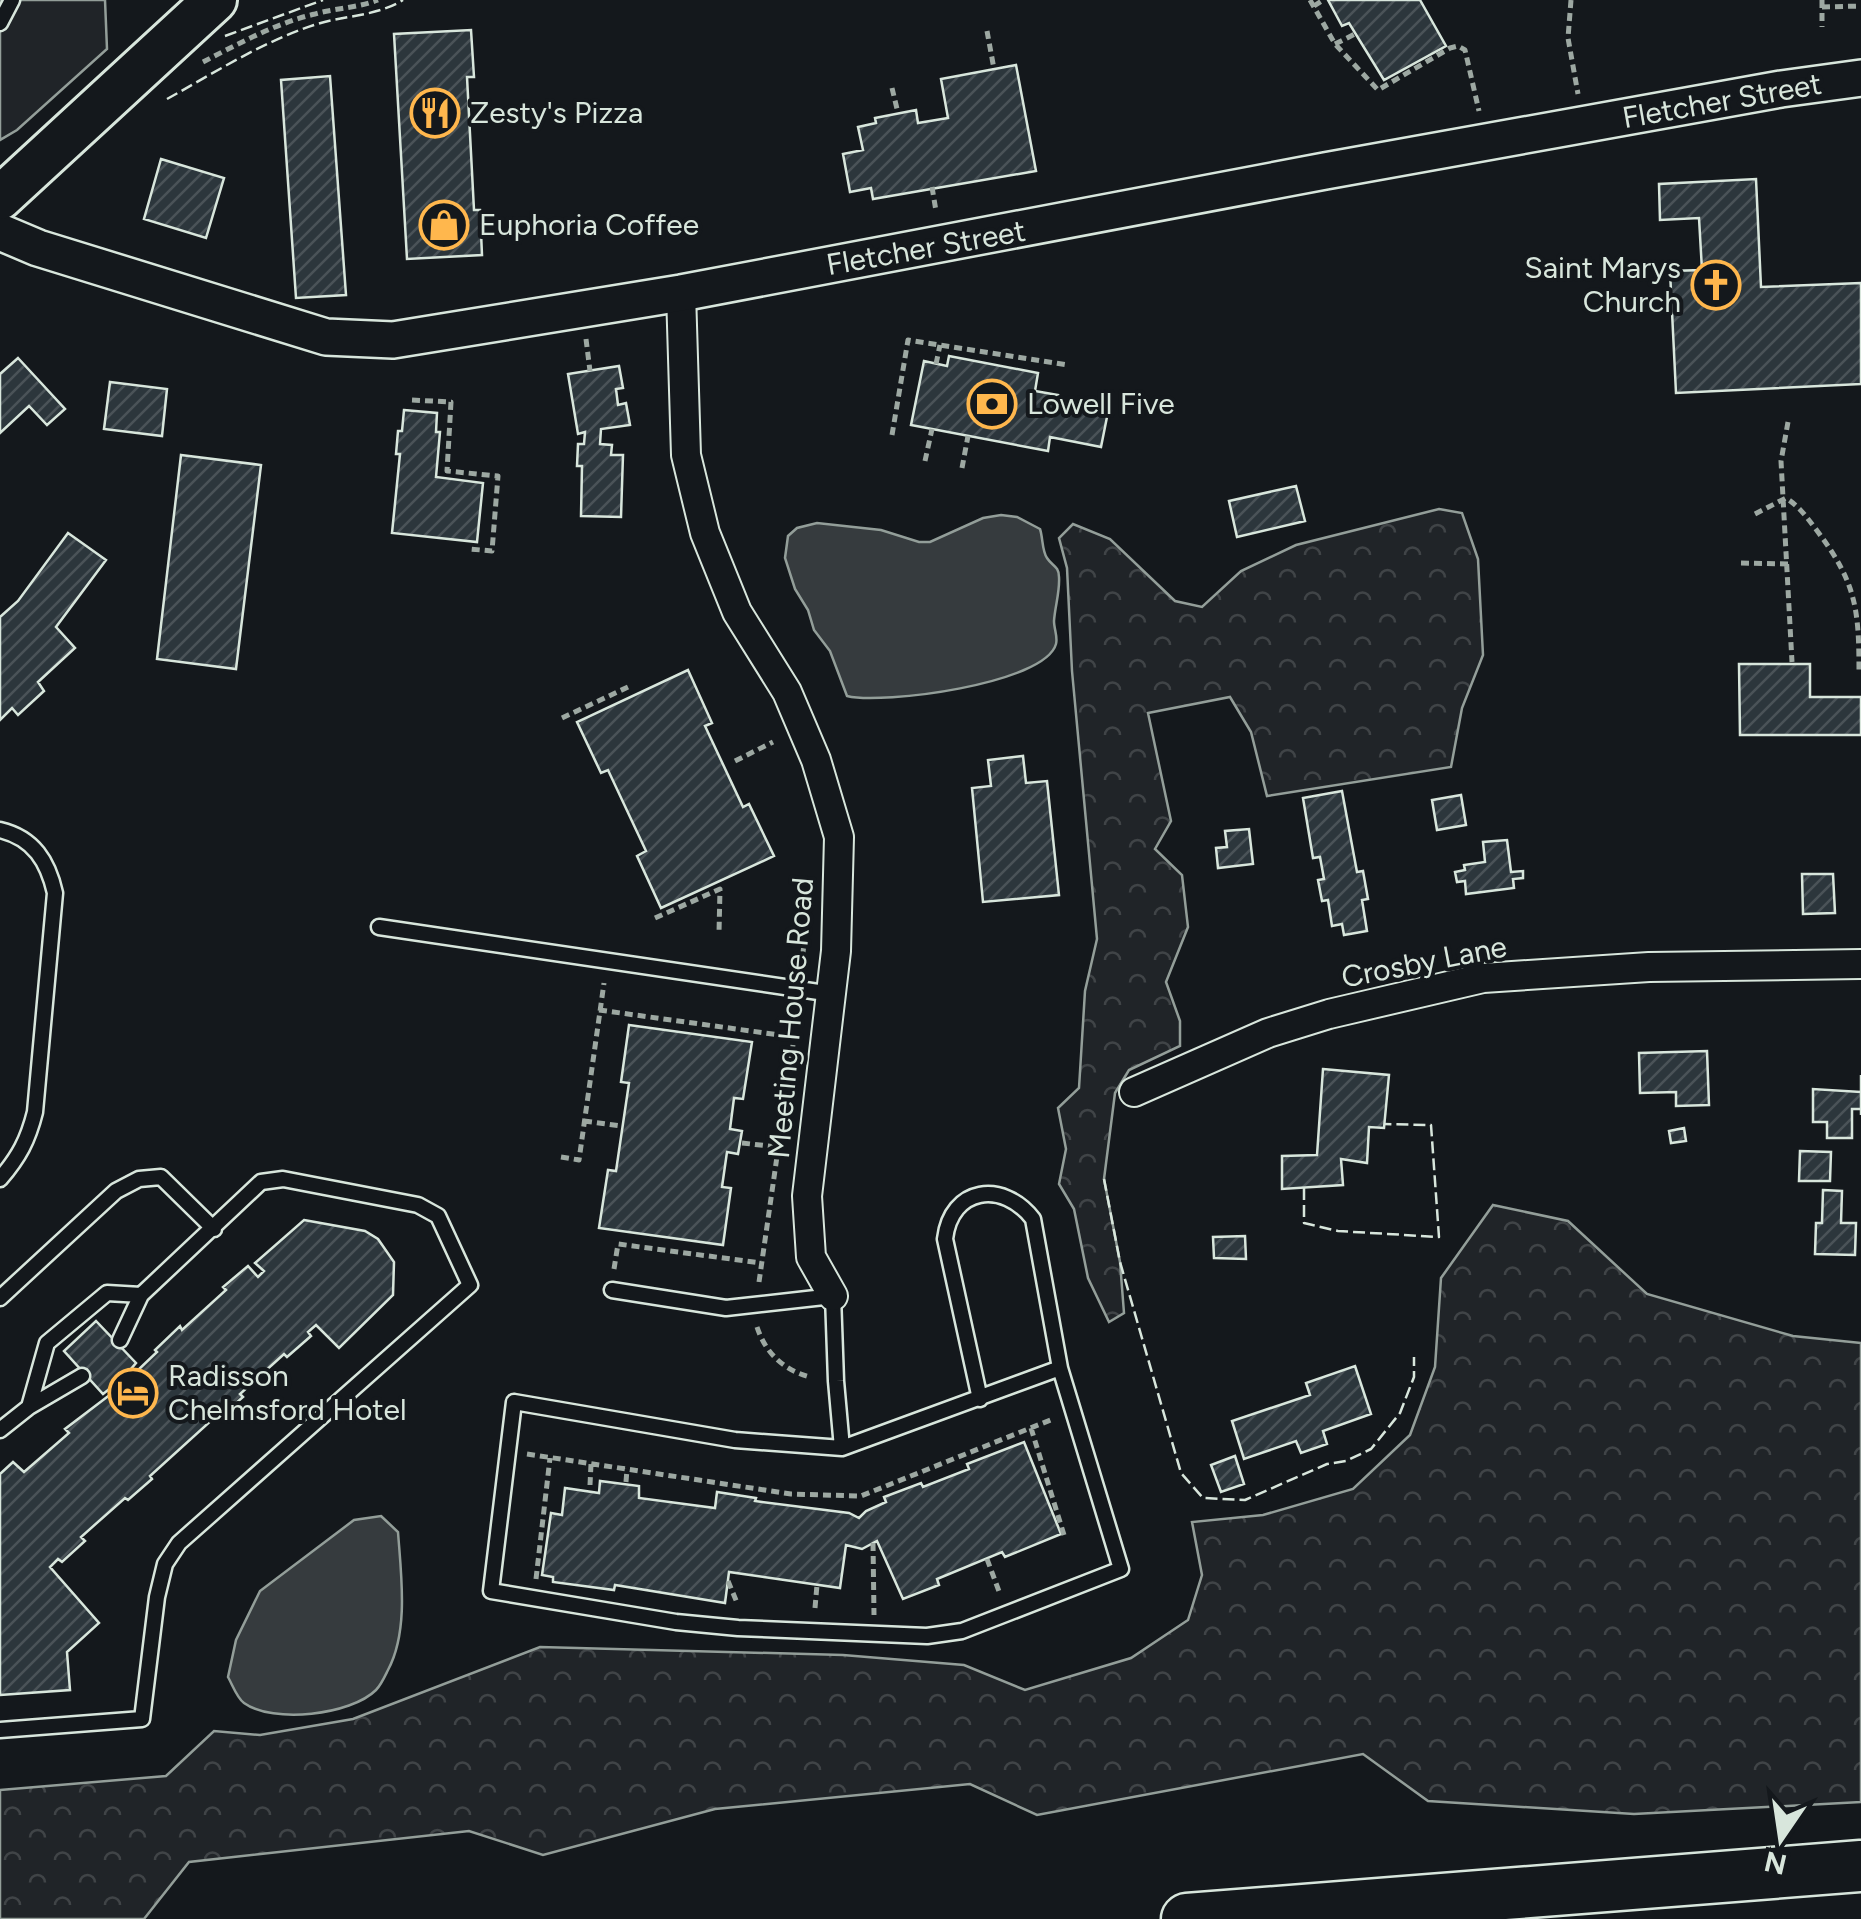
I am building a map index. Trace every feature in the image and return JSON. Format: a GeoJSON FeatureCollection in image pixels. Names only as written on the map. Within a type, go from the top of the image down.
{"type":"FeatureCollection","features":[{"type":"Feature","properties":{"kind":"highway"},"geometry":{"type":"LineString","coordinates":[[1187,1919],[1861,1866]]}},
{"type":"Feature","properties":{"kind":"main road"},"geometry":{"type":"LineString","coordinates":[[0,198],[215,0]]}},
{"type":"Feature","properties":{"kind":"street","name":"Fletcher Street"},"geometry":{"type":"LineString","coordinates":[[0,232],[38,248],[326,337],[393,340],[681,293],[1325,171],[1861,78]]}},
{"type":"Feature","properties":{"kind":"street","name":"Meeting House Road"},"geometry":{"type":"LineString","coordinates":[[681,293],[686,455],[706,534],[737,612],[787,692],[816,760],[839,838],[836,951],[807,1196],[811,1257],[833,1296]]}},
{"type":"Feature","properties":{"kind":"street","name":"Crosby Lane"},"geometry":{"type":"LineString","coordinates":[[1134,1092],[1283,1028],[1484,978],[1649,967],[1861,964]]}},
{"type":"Feature","properties":{"kind":"lane"},"geometry":{"type":"LineString","coordinates":[[0,23],[12,0]]}},
{"type":"Feature","properties":{"kind":"lane"},"geometry":{"type":"LineString","coordinates":[[0,830],[32,845],[49,868],[56,893],[35,1112],[29,1137],[0,1179]]}},
{"type":"Feature","properties":{"kind":"lane"},"geometry":{"type":"LineString","coordinates":[[379,927],[832,994]]}},
{"type":"Feature","properties":{"kind":"lane"},"geometry":{"type":"LineString","coordinates":[[0,1298],[116,1192],[139,1179],[161,1177],[214,1229]]}},
{"type":"Feature","properties":{"kind":"lane"},"geometry":{"type":"LineString","coordinates":[[0,1730],[142,1719],[157,1598],[165,1564],[180,1543],[470,1284],[438,1216],[418,1205],[283,1179],[261,1182],[141,1296],[120,1340]]}},
{"type":"Feature","properties":{"kind":"lane"},"geometry":{"type":"LineString","coordinates":[[980,1399],[946,1239],[953,1214],[966,1201],[984,1194],[1004,1194],[1021,1204],[1033,1219],[1060,1368],[1120,1569],[962,1630],[927,1636],[676,1622],[491,1591],[514,1402],[735,1440],[842,1448],[980,1399],[1060,1368]]}},
{"type":"Feature","properties":{"kind":"lane"},"geometry":{"type":"LineString","coordinates":[[612,1290],[726,1308],[833,1296],[842,1448]]}},
{"type":"Feature","properties":{"kind":"lane"},"geometry":{"type":"LineString","coordinates":[[29,1407],[48,1343],[107,1293],[141,1296]]}},
{"type":"Feature","properties":{"kind":"lane"},"geometry":{"type":"LineString","coordinates":[[0,1430],[29,1407],[82,1376]]}},
{"type":"Feature","properties":{"kind":"path"},"geometry":{"type":"LineString","coordinates":[[198,66],[236,45],[314,14],[361,7],[378,0]]}},
{"type":"Feature","properties":{"kind":"path"},"geometry":{"type":"LineString","coordinates":[[1324,0],[1312,3],[1335,44],[1378,90],[1450,48],[1458,46],[1465,50],[1480,114]]}},
{"type":"Feature","properties":{"kind":"path"},"geometry":{"type":"LineString","coordinates":[[1571,0],[1568,38],[1578,94]]}},
{"type":"Feature","properties":{"kind":"path"},"geometry":{"type":"LineString","coordinates":[[1822,26],[1822,4],[1861,6]]}},
{"type":"Feature","properties":{"kind":"path"},"geometry":{"type":"LineString","coordinates":[[987,30],[994,69]]}},
{"type":"Feature","properties":{"kind":"path"},"geometry":{"type":"LineString","coordinates":[[1335,44],[1355,34]]}},
{"type":"Feature","properties":{"kind":"path"},"geometry":{"type":"LineString","coordinates":[[892,88],[898,113]]}},
{"type":"Feature","properties":{"kind":"path"},"geometry":{"type":"LineString","coordinates":[[932,187],[937,214]]}},
{"type":"Feature","properties":{"kind":"path"},"geometry":{"type":"LineString","coordinates":[[892,435],[908,340],[1068,365]]}},
{"type":"Feature","properties":{"kind":"path"},"geometry":{"type":"LineString","coordinates":[[936,364],[940,345]]}},
{"type":"Feature","properties":{"kind":"path"},"geometry":{"type":"LineString","coordinates":[[412,400],[451,402],[447,471],[498,476],[492,551],[470,549]]}},
{"type":"Feature","properties":{"kind":"path"},"geometry":{"type":"LineString","coordinates":[[1788,422],[1781,460],[1792,662]]}},
{"type":"Feature","properties":{"kind":"path"},"geometry":{"type":"LineString","coordinates":[[924,461],[932,429]]}},
{"type":"Feature","properties":{"kind":"path"},"geometry":{"type":"LineString","coordinates":[[962,468],[968,436]]}},
{"type":"Feature","properties":{"kind":"path"},"geometry":{"type":"LineString","coordinates":[[1755,514],[1786,498]]}},
{"type":"Feature","properties":{"kind":"path"},"geometry":{"type":"LineString","coordinates":[[1786,498],[1798,506],[1834,553],[1853,590],[1859,623],[1859,674]]}},
{"type":"Feature","properties":{"kind":"path"},"geometry":{"type":"LineString","coordinates":[[1741,563],[1788,564]]}},
{"type":"Feature","properties":{"kind":"path"},"geometry":{"type":"LineString","coordinates":[[562,718],[628,687]]}},
{"type":"Feature","properties":{"kind":"path"},"geometry":{"type":"LineString","coordinates":[[735,761],[773,742]]}},
{"type":"Feature","properties":{"kind":"path"},"geometry":{"type":"LineString","coordinates":[[655,918],[720,890],[718,933]]}},
{"type":"Feature","properties":{"kind":"path"},"geometry":{"type":"LineString","coordinates":[[561,1157],[579,1160],[604,983]]}},
{"type":"Feature","properties":{"kind":"path"},"geometry":{"type":"LineString","coordinates":[[599,1010],[794,1036]]}},
{"type":"Feature","properties":{"kind":"path"},"geometry":{"type":"LineString","coordinates":[[584,1121],[621,1126]]}},
{"type":"Feature","properties":{"kind":"path"},"geometry":{"type":"LineString","coordinates":[[742,1143],[778,1147]]}},
{"type":"Feature","properties":{"kind":"path"},"geometry":{"type":"LineString","coordinates":[[614,1269],[618,1244],[761,1263]]}},
{"type":"Feature","properties":{"kind":"path"},"geometry":{"type":"LineString","coordinates":[[526,1442],[524,1454],[792,1494],[861,1496],[1056,1418]]}},
{"type":"Feature","properties":{"kind":"path"},"geometry":{"type":"LineString","coordinates":[[1031,1428],[1064,1535]]}},
{"type":"Feature","properties":{"kind":"path"},"geometry":{"type":"LineString","coordinates":[[536,1582],[550,1458]]}},
{"type":"Feature","properties":{"kind":"path"},"geometry":{"type":"LineString","coordinates":[[590,1485],[591,1464]]}},
{"type":"Feature","properties":{"kind":"path"},"geometry":{"type":"LineString","coordinates":[[626,1482],[627,1469]]}},
{"type":"Feature","properties":{"kind":"path"},"geometry":{"type":"LineString","coordinates":[[873,1543],[874,1634]]}},
{"type":"Feature","properties":{"kind":"path"},"geometry":{"type":"LineString","coordinates":[[987,1559],[1006,1613]]}},
{"type":"Feature","properties":{"kind":"green space"},"geometry":{"type":"Polygon","coordinates":[[[0,0],[105,0],[107,49],[17,130],[0,140],[0,0]]]}},
{"type":"Feature","properties":{"kind":"green space"},"geometry":{"type":"Polygon","coordinates":[[[1439,509],[1462,513],[1478,559],[1483,655],[1462,708],[1451,767],[1267,796],[1251,732],[1230,697],[1148,713],[1171,821],[1155,849],[1182,875],[1188,927],[1166,982],[1180,1021],[1180,1046],[1129,1070],[1115,1093],[1104,1179],[1120,1262],[1124,1313],[1109,1322],[1088,1278],[1074,1209],[1059,1184],[1066,1149],[1058,1108],[1079,1088],[1085,991],[1097,939],[1072,671],[1067,568],[1059,538],[1073,524],[1110,539],[1175,601],[1202,607],[1241,571],[1296,545],[1439,509]]]}},
{"type":"Feature","properties":{"kind":"green space"},"geometry":{"type":"Polygon","coordinates":[[[1493,1205],[1568,1221],[1647,1294],[1793,1336],[1861,1343],[1861,1802],[1634,1814],[1428,1801],[1363,1754],[1037,1815],[970,1784],[715,1809],[543,1855],[469,1831],[189,1862],[144,1919],[0,1919],[0,1790],[166,1776],[214,1731],[260,1735],[353,1719],[540,1647],[843,1655],[964,1665],[1025,1690],[1131,1658],[1188,1620],[1202,1575],[1192,1522],[1263,1515],[1353,1489],[1410,1435],[1435,1367],[1441,1278],[1493,1205]]]}},
{"type":"Feature","properties":{"kind":"shaded area"},"geometry":{"type":"Polygon","coordinates":[[[1017,517],[1040,529],[1045,555],[1058,571],[1056,644],[1045,658],[1023,670],[960,688],[892,697],[847,696],[830,651],[814,630],[795,589],[785,558],[788,536],[797,528],[817,523],[881,530],[930,542],[983,518],[1017,517]]]}},
{"type":"Feature","properties":{"kind":"shaded area"},"geometry":{"type":"Polygon","coordinates":[[[381,1516],[398,1532],[402,1602],[395,1655],[380,1686],[349,1706],[312,1714],[273,1713],[244,1703],[228,1677],[236,1640],[260,1591],[354,1520],[381,1516]]]}},
{"type":"Feature","properties":{"kind":"building"},"geometry":{"type":"Polygon","coordinates":[[[1328,0],[1420,0],[1446,46],[1384,80],[1349,23],[1342,26],[1328,0]]]}},
{"type":"Feature","properties":{"kind":"building"},"geometry":{"type":"Polygon","coordinates":[[[471,30],[474,77],[467,77],[474,210],[480,210],[482,255],[407,259],[394,34],[471,30]]]}},
{"type":"Feature","properties":{"kind":"building"},"geometry":{"type":"Polygon","coordinates":[[[1016,65],[1036,171],[873,199],[871,188],[850,192],[843,154],[863,150],[858,127],[876,123],[875,118],[916,110],[918,123],[948,118],[941,79],[1016,65]]]}},
{"type":"Feature","properties":{"kind":"building"},"geometry":{"type":"Polygon","coordinates":[[[330,76],[346,295],[296,298],[281,80],[330,76]]]}},
{"type":"Feature","properties":{"kind":"building"},"geometry":{"type":"Polygon","coordinates":[[[161,159],[224,178],[206,238],[144,219],[161,159]]]}},
{"type":"Feature","properties":{"kind":"building","name":"Saint Marys Church"},"geometry":{"type":"Polygon","coordinates":[[[1756,179],[1761,287],[1861,283],[1861,384],[1676,393],[1670,271],[1702,270],[1699,218],[1660,220],[1659,184],[1756,179]]]}},
{"type":"Feature","properties":{"kind":"building","name":"Lowell Five"},"geometry":{"type":"Polygon","coordinates":[[[949,356],[1038,373],[1035,391],[1058,395],[1057,402],[1108,412],[1101,447],[1050,437],[1048,451],[911,425],[924,361],[947,366],[949,356]]]}},
{"type":"Feature","properties":{"kind":"building"},"geometry":{"type":"Polygon","coordinates":[[[18,358],[65,409],[47,425],[29,406],[0,433],[0,374],[18,358]]]}},
{"type":"Feature","properties":{"kind":"building"},"geometry":{"type":"Polygon","coordinates":[[[619,366],[623,388],[616,389],[618,405],[626,403],[630,425],[601,429],[600,444],[612,445],[611,455],[623,455],[621,517],[581,516],[582,466],[577,466],[578,444],[584,444],[585,432],[578,434],[568,374],[619,366]]]}},
{"type":"Feature","properties":{"kind":"building"},"geometry":{"type":"Polygon","coordinates":[[[110,382],[167,389],[162,436],[104,429],[110,382]]]}},
{"type":"Feature","properties":{"kind":"building"},"geometry":{"type":"Polygon","coordinates":[[[404,410],[437,413],[436,432],[440,432],[436,477],[483,483],[477,542],[392,533],[400,454],[396,454],[398,431],[402,431],[404,410]]]}},
{"type":"Feature","properties":{"kind":"building"},"geometry":{"type":"Polygon","coordinates":[[[181,455],[261,465],[236,669],[157,659],[181,455]]]}},
{"type":"Feature","properties":{"kind":"building"},"geometry":{"type":"Polygon","coordinates":[[[1296,486],[1305,521],[1237,537],[1229,501],[1296,486]]]}},
{"type":"Feature","properties":{"kind":"building"},"geometry":{"type":"Polygon","coordinates":[[[68,533],[106,560],[56,627],[75,648],[38,682],[44,691],[18,715],[12,708],[0,720],[0,617],[18,601],[68,533]]]}},
{"type":"Feature","properties":{"kind":"building"},"geometry":{"type":"Polygon","coordinates":[[[1739,664],[1810,664],[1810,697],[1861,697],[1861,735],[1740,735],[1739,664]]]}},
{"type":"Feature","properties":{"kind":"building"},"geometry":{"type":"Polygon","coordinates":[[[688,670],[712,723],[705,726],[743,807],[749,804],[774,856],[661,908],[637,856],[646,851],[608,770],[601,773],[577,722],[688,670]]]}},
{"type":"Feature","properties":{"kind":"building"},"geometry":{"type":"Polygon","coordinates":[[[1023,756],[1026,783],[1047,781],[1059,895],[983,902],[972,788],[991,786],[988,760],[1023,756]]]}},
{"type":"Feature","properties":{"kind":"building"},"geometry":{"type":"Polygon","coordinates":[[[1342,791],[1357,872],[1363,871],[1368,899],[1362,900],[1367,931],[1344,935],[1342,924],[1332,926],[1328,900],[1322,901],[1318,880],[1324,879],[1320,857],[1313,858],[1303,798],[1342,791]]]}},
{"type":"Feature","properties":{"kind":"building"},"geometry":{"type":"Polygon","coordinates":[[[1461,795],[1466,825],[1437,830],[1432,800],[1461,795]]]}},
{"type":"Feature","properties":{"kind":"building"},"geometry":{"type":"Polygon","coordinates":[[[1249,829],[1253,864],[1218,868],[1216,848],[1227,847],[1225,831],[1249,829]]]}},
{"type":"Feature","properties":{"kind":"building"},"geometry":{"type":"Polygon","coordinates":[[[1507,840],[1511,872],[1523,871],[1523,878],[1513,879],[1514,888],[1466,894],[1465,881],[1457,882],[1455,872],[1465,870],[1464,865],[1485,862],[1483,842],[1507,840]]]}},
{"type":"Feature","properties":{"kind":"building"},"geometry":{"type":"Polygon","coordinates":[[[1802,874],[1833,874],[1835,913],[1803,914],[1802,874]]]}},
{"type":"Feature","properties":{"kind":"building"},"geometry":{"type":"Polygon","coordinates":[[[629,1025],[752,1042],[743,1099],[734,1098],[730,1129],[742,1131],[738,1154],[727,1152],[722,1187],[731,1188],[723,1245],[599,1228],[608,1170],[616,1171],[629,1083],[621,1082],[629,1025]]]}},
{"type":"Feature","properties":{"kind":"building"},"geometry":{"type":"Polygon","coordinates":[[[1707,1051],[1709,1105],[1676,1106],[1676,1092],[1640,1093],[1639,1053],[1707,1051]]]}},
{"type":"Feature","properties":{"kind":"building"},"geometry":{"type":"Polygon","coordinates":[[[1323,1069],[1389,1075],[1384,1128],[1369,1127],[1367,1163],[1341,1159],[1343,1185],[1282,1189],[1282,1156],[1317,1155],[1323,1069]]]}},
{"type":"Feature","properties":{"kind":"building"},"geometry":{"type":"Polygon","coordinates":[[[1813,1089],[1861,1092],[1861,1109],[1852,1109],[1852,1138],[1827,1138],[1827,1122],[1813,1122],[1813,1089]]]}},
{"type":"Feature","properties":{"kind":"building"},"geometry":{"type":"Polygon","coordinates":[[[1684,1128],[1686,1141],[1671,1143],[1669,1131],[1684,1128]]]}},
{"type":"Feature","properties":{"kind":"building"},"geometry":{"type":"Polygon","coordinates":[[[1800,1151],[1831,1152],[1830,1181],[1799,1181],[1800,1151]]]}},
{"type":"Feature","properties":{"kind":"building"},"geometry":{"type":"Polygon","coordinates":[[[1823,1190],[1842,1191],[1841,1223],[1856,1223],[1855,1255],[1815,1254],[1816,1223],[1822,1223],[1823,1190]]]}},
{"type":"Feature","properties":{"kind":"building"},"geometry":{"type":"Polygon","coordinates":[[[304,1220],[365,1231],[378,1239],[394,1262],[393,1295],[339,1348],[316,1325],[308,1332],[311,1336],[287,1357],[284,1354],[240,1394],[243,1397],[218,1419],[215,1417],[150,1476],[152,1479],[81,1537],[85,1541],[62,1562],[58,1559],[50,1567],[99,1623],[67,1652],[70,1690],[0,1695],[0,1474],[13,1462],[24,1472],[69,1433],[65,1429],[111,1394],[108,1390],[103,1394],[64,1351],[96,1321],[136,1363],[131,1369],[135,1373],[180,1326],[182,1330],[248,1266],[258,1277],[264,1271],[255,1263],[304,1220]]]}},
{"type":"Feature","properties":{"kind":"building"},"geometry":{"type":"Polygon","coordinates":[[[1245,1236],[1246,1259],[1214,1258],[1213,1237],[1245,1236]]]}},
{"type":"Feature","properties":{"kind":"building"},"geometry":{"type":"Polygon","coordinates":[[[1355,1366],[1371,1414],[1323,1431],[1327,1444],[1301,1453],[1296,1441],[1244,1459],[1232,1421],[1310,1395],[1306,1383],[1355,1366]]]}},
{"type":"Feature","properties":{"kind":"building"},"geometry":{"type":"Polygon","coordinates":[[[1024,1442],[1061,1534],[1005,1557],[1002,1552],[937,1579],[939,1585],[903,1599],[877,1541],[862,1549],[846,1545],[840,1588],[729,1572],[725,1603],[615,1585],[614,1590],[553,1582],[553,1577],[542,1575],[551,1513],[562,1515],[565,1488],[599,1493],[600,1481],[639,1486],[639,1498],[715,1508],[717,1492],[849,1513],[859,1518],[886,1502],[884,1497],[969,1469],[967,1464],[1024,1442]]]}},
{"type":"Feature","properties":{"kind":"building"},"geometry":{"type":"Polygon","coordinates":[[[1235,1456],[1244,1484],[1221,1492],[1211,1465],[1235,1456]]]}},
{"type":"Feature","properties":{"kind":"fence"},"geometry":{"type":"LineString","coordinates":[[225,36],[323,0]]}},
{"type":"Feature","properties":{"kind":"fence"},"geometry":{"type":"LineString","coordinates":[[167,99],[295,32],[382,10],[403,0]]}},
{"type":"Feature","properties":{"kind":"fence"},"geometry":{"type":"LineString","coordinates":[[1304,1188],[1304,1223],[1338,1231],[1439,1237],[1431,1125],[1384,1124]]}},
{"type":"Feature","properties":{"kind":"fence"},"geometry":{"type":"LineString","coordinates":[[1104,1179],[1120,1262],[1181,1473],[1203,1498],[1245,1500],[1371,1449],[1400,1413],[1414,1377],[1414,1357]]}},
{"type":"Feature","properties":{"kind":"place","name":"Zesty's Pizza"},"geometry":{"type":"Point","coordinates":[435,113]}},
{"type":"Feature","properties":{"kind":"place","name":"Euphoria Coffee"},"geometry":{"type":"Point","coordinates":[444,225]}},
{"type":"Feature","properties":{"kind":"place","name":"Saint Marys Church"},"geometry":{"type":"Point","coordinates":[1716,285]}},
{"type":"Feature","properties":{"kind":"place","name":"Lowell Five"},"geometry":{"type":"Point","coordinates":[992,404]}},
{"type":"Feature","properties":{"kind":"place","name":"Radisson Chelmsford Hotel"},"geometry":{"type":"Point","coordinates":[133,1393]}}]}
